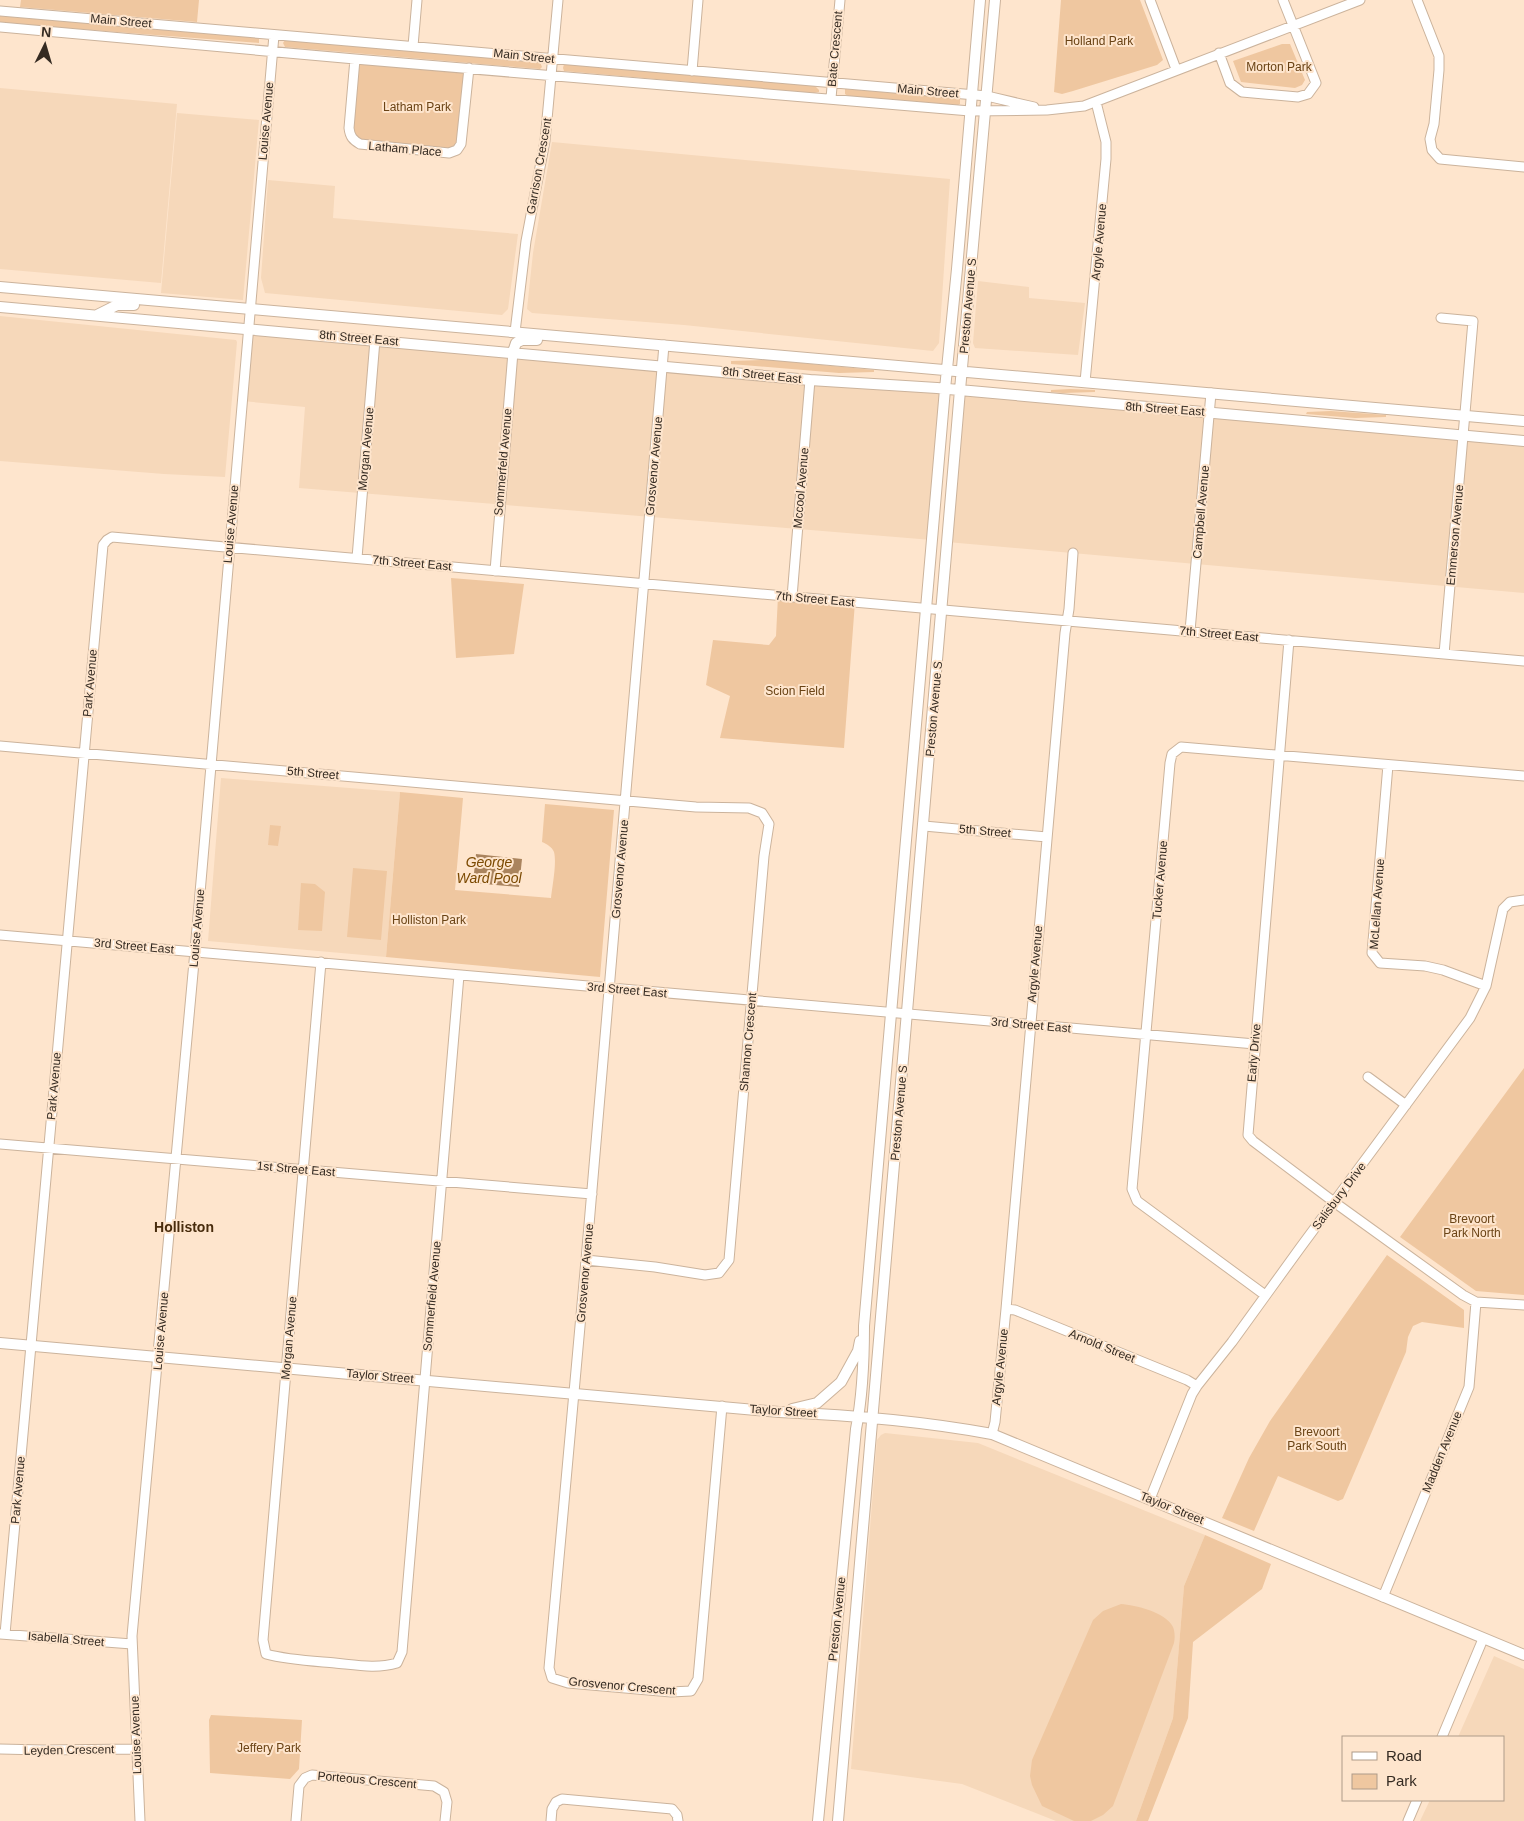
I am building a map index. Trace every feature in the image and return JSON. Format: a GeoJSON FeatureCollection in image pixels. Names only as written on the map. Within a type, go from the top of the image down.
{"type":"FeatureCollection","features":[{"type":"Feature","properties":{"kind":"main road","name":"Preston Avenue S"},"geometry":{"type":"LineString","coordinates":[[858,1417],[891,1012],[980,0]]}},
{"type":"Feature","properties":{"kind":"main road","name":"Preston Avenue S"},"geometry":{"type":"LineString","coordinates":[[872,1418],[995,0]]}},
{"type":"Feature","properties":{"kind":"main road","name":"8th Street East"},"geometry":{"type":"LineString","coordinates":[[0,287],[1524,421]]}},
{"type":"Feature","properties":{"kind":"main road"},"geometry":{"type":"LineString","coordinates":[[97,315],[117,305],[156,306],[174,302]]}},
{"type":"Feature","properties":{"kind":"main road","name":"8th Street East"},"geometry":{"type":"LineString","coordinates":[[0,307],[662,365],[810,380],[960,390],[1524,441]]}},
{"type":"Feature","properties":{"kind":"main road"},"geometry":{"type":"LineString","coordinates":[[513,352],[516,343],[522,340],[578,338]]}},
{"type":"Feature","properties":{"kind":"main road"},"geometry":{"type":"LineString","coordinates":[[780,1412],[817,1403],[841,1382],[858,1351],[864,1326]]}},
{"type":"Feature","properties":{"kind":"main road","name":"Taylor Street"},"geometry":{"type":"LineString","coordinates":[[0,1343],[425,1379],[780,1412],[872,1418],[932,1424],[992,1434],[1524,1655]]}},
{"type":"Feature","properties":{"kind":"main road","name":"Preston Avenue"},"geometry":{"type":"LineString","coordinates":[[818,1821],[858,1417]]}},
{"type":"Feature","properties":{"kind":"main road","name":"Preston Avenue"},"geometry":{"type":"LineString","coordinates":[[838,1821],[872,1418]]}},
{"type":"Feature","properties":{"kind":"street"},"geometry":{"type":"LineString","coordinates":[[413,46],[417,0]]}},
{"type":"Feature","properties":{"kind":"street","name":"Garrison Crescent"},"geometry":{"type":"LineString","coordinates":[[515,332],[526,241],[545,140],[558,0]]}},
{"type":"Feature","properties":{"kind":"street"},"geometry":{"type":"LineString","coordinates":[[692,71],[698,0]]}},
{"type":"Feature","properties":{"kind":"street","name":"Bate Crescent"},"geometry":{"type":"LineString","coordinates":[[831,98],[840,0]]}},
{"type":"Feature","properties":{"kind":"street"},"geometry":{"type":"LineString","coordinates":[[1150,0],[1176,70]]}},
{"type":"Feature","properties":{"kind":"street"},"geometry":{"type":"LineString","coordinates":[[1219,53],[1230,84],[1242,92],[1298,97],[1308,94],[1316,83],[1283,0]]}},
{"type":"Feature","properties":{"kind":"street","name":"Main Street"},"geometry":{"type":"LineString","coordinates":[[0,27],[970,111],[1047,110],[1084,106],[1096,102],[1360,0]]}},
{"type":"Feature","properties":{"kind":"street"},"geometry":{"type":"LineString","coordinates":[[1417,0],[1438,56],[1437,88],[1430,139],[1432,150],[1440,159],[1524,167]]}},
{"type":"Feature","properties":{"kind":"street","name":"Main Street"},"geometry":{"type":"LineString","coordinates":[[0,11],[987,96],[1047,110]]}},
{"type":"Feature","properties":{"kind":"street","name":"Louise Avenue"},"geometry":{"type":"LineString","coordinates":[[140,1821],[132,1644],[195,951],[274,35]]}},
{"type":"Feature","properties":{"kind":"street","name":"Latham Place"},"geometry":{"type":"LineString","coordinates":[[355,59],[349,128],[349,134],[353,140],[360,144],[449,153],[457,150],[461,144],[469,68]]}},
{"type":"Feature","properties":{"kind":"street","name":"Argyle Avenue"},"geometry":{"type":"LineString","coordinates":[[1086,382],[1106,160],[1106,142],[1096,102]]}},
{"type":"Feature","properties":{"kind":"street","name":"Emmerson Avenue"},"geometry":{"type":"LineString","coordinates":[[1441,318],[1473,321],[1444,654]]}},
{"type":"Feature","properties":{"kind":"street","name":"Morgan Avenue"},"geometry":{"type":"LineString","coordinates":[[357,558],[375,340]]}},
{"type":"Feature","properties":{"kind":"street","name":"Grosvenor Avenue"},"geometry":{"type":"LineString","coordinates":[[574,1393],[664,345]]}},
{"type":"Feature","properties":{"kind":"street","name":"Sommerfeld Avenue"},"geometry":{"type":"LineString","coordinates":[[495,571],[513,352]]}},
{"type":"Feature","properties":{"kind":"street","name":"Mccool Avenue"},"geometry":{"type":"LineString","coordinates":[[792,597],[810,380]]}},
{"type":"Feature","properties":{"kind":"street","name":"Campbell Avenue"},"geometry":{"type":"LineString","coordinates":[[1190,631],[1211,393]]}},
{"type":"Feature","properties":{"kind":"street","name":"7th Street East"},"geometry":{"type":"LineString","coordinates":[[106,540],[112,537],[1524,661]]}},
{"type":"Feature","properties":{"kind":"street","name":"Park Avenue"},"geometry":{"type":"LineString","coordinates":[[3,1634],[31,1346],[103,545],[106,540]]}},
{"type":"Feature","properties":{"kind":"street","name":"Argyle Avenue"},"geometry":{"type":"LineString","coordinates":[[992,1434],[995,1422],[1006,1309],[1047,837],[1067,621],[1070,609],[1073,553]]}},
{"type":"Feature","properties":{"kind":"street","name":"Early Drive"},"geometry":{"type":"LineString","coordinates":[[1289,640],[1248,1135],[1253,1141],[1334,1202],[1463,1295],[1476,1302],[1524,1305]]}},
{"type":"Feature","properties":{"kind":"street","name":"5th Street"},"geometry":{"type":"LineString","coordinates":[[0,746],[625,801]]}},
{"type":"Feature","properties":{"kind":"street","name":"Tucker Avenue"},"geometry":{"type":"LineString","coordinates":[[1265,1295],[1137,1201],[1132,1189],[1172,754],[1181,747],[1524,776]]}},
{"type":"Feature","properties":{"kind":"street","name":"McLellan Avenue"},"geometry":{"type":"LineString","coordinates":[[1388,765],[1372,953],[1380,963],[1424,966],[1443,970],[1486,986]]}},
{"type":"Feature","properties":{"kind":"street","name":"Shannon Crescent"},"geometry":{"type":"LineString","coordinates":[[586,1260],[705,1274],[719,1273],[729,1260],[764,856],[769,824],[762,813],[749,808],[696,807],[625,801]]}},
{"type":"Feature","properties":{"kind":"street","name":"5th Street"},"geometry":{"type":"LineString","coordinates":[[924,826],[1047,837]]}},
{"type":"Feature","properties":{"kind":"street","name":"Salisbury Drive"},"geometry":{"type":"LineString","coordinates":[[1150,1499],[1192,1394],[1470,1018],[1486,986],[1504,909],[1510,902],[1524,900]]}},
{"type":"Feature","properties":{"kind":"street","name":"3rd Street East"},"geometry":{"type":"LineString","coordinates":[[0,935],[1255,1044]]}},
{"type":"Feature","properties":{"kind":"street","name":"Morgan Avenue"},"geometry":{"type":"LineString","coordinates":[[321,962],[263,1640],[266,1654],[324,1662]]}},
{"type":"Feature","properties":{"kind":"street","name":"Sommerfield Avenue"},"geometry":{"type":"LineString","coordinates":[[324,1662],[384,1667],[397,1664],[402,1652],[459,975]]}},
{"type":"Feature","properties":{"kind":"street"},"geometry":{"type":"LineString","coordinates":[[1368,1077],[1406,1105]]}},
{"type":"Feature","properties":{"kind":"street","name":"1st Street East"},"geometry":{"type":"LineString","coordinates":[[0,1144],[592,1194]]}},
{"type":"Feature","properties":{"kind":"street","name":"Madden Avenue"},"geometry":{"type":"LineString","coordinates":[[1384,1597],[1469,1387],[1476,1302]]}},
{"type":"Feature","properties":{"kind":"street","name":"Arnold Street"},"geometry":{"type":"LineString","coordinates":[[1006,1309],[1015,1310],[1198,1386]]}},
{"type":"Feature","properties":{"kind":"street","name":"Grosvenor Crescent"},"geometry":{"type":"LineString","coordinates":[[574,1393],[549,1668],[552,1678],[568,1683],[671,1692],[692,1691],[698,1679],[722,1406]]}},
{"type":"Feature","properties":{"kind":"street","name":"Isabella Street"},"geometry":{"type":"LineString","coordinates":[[3,1634],[132,1644]]}},
{"type":"Feature","properties":{"kind":"street"},"geometry":{"type":"LineString","coordinates":[[1442,1736],[1483,1639]]}},
{"type":"Feature","properties":{"kind":"street","name":"Leyden Crescent"},"geometry":{"type":"LineString","coordinates":[[0,1749],[137,1748]]}},
{"type":"Feature","properties":{"kind":"street","name":"Porteous Crescent"},"geometry":{"type":"LineString","coordinates":[[296,1821],[299,1786],[304,1778],[312,1776],[434,1786],[444,1792],[447,1802],[446,1821]]}},
{"type":"Feature","properties":{"kind":"street"},"geometry":{"type":"LineString","coordinates":[[551,1821],[552,1809],[556,1802],[562,1799],[672,1809],[677,1815],[678,1821]]}},
{"type":"Feature","properties":{"kind":"street"},"geometry":{"type":"LineString","coordinates":[[1408,1821],[1417,1801]]}},
{"type":"Feature","properties":{"kind":"shaded area"},"geometry":{"type":"Polygon","coordinates":[[[0,88],[177,104],[161,283],[0,269],[0,88]]]}},
{"type":"Feature","properties":{"kind":"shaded area"},"geometry":{"type":"Polygon","coordinates":[[[177,113],[259,120],[243,300],[161,293],[177,113]]]}},
{"type":"Feature","properties":{"kind":"shaded area"},"geometry":{"type":"Polygon","coordinates":[[[552,142],[950,179],[939,343],[933,351],[684,325],[532,313],[527,309],[533,253],[552,142]]]}},
{"type":"Feature","properties":{"kind":"shaded area"},"geometry":{"type":"Polygon","coordinates":[[[268,180],[335,186],[333,218],[518,234],[508,309],[502,315],[265,293],[261,278],[268,180]]]}},
{"type":"Feature","properties":{"kind":"shaded area"},"geometry":{"type":"Polygon","coordinates":[[[978,281],[1029,287],[1029,298],[1085,303],[1078,355],[975,348],[973,343],[978,281]]]}},
{"type":"Feature","properties":{"kind":"shaded area"},"geometry":{"type":"Polygon","coordinates":[[[0,316],[236,340],[225,477],[0,461],[0,316]]]}},
{"type":"Feature","properties":{"kind":"shaded area"},"geometry":{"type":"Polygon","coordinates":[[[248,329],[945,389],[932,540],[299,488],[305,407],[242,401],[248,329]]]}},
{"type":"Feature","properties":{"kind":"shaded area"},"geometry":{"type":"Polygon","coordinates":[[[960,390],[1524,441],[1524,593],[947,542],[960,390]]]}},
{"type":"Feature","properties":{"kind":"shaded area"},"geometry":{"type":"Polygon","coordinates":[[[221,778],[400,792],[386,957],[208,941],[221,778]]]}},
{"type":"Feature","properties":{"kind":"shaded area"},"geometry":{"type":"Polygon","coordinates":[[[885,1433],[978,1443],[1205,1535],[1184,1586],[1173,1718],[1136,1821],[1056,1821],[962,1784],[851,1769],[877,1440],[885,1433]]]}},
{"type":"Feature","properties":{"kind":"shaded area"},"geometry":{"type":"Polygon","coordinates":[[[1494,1656],[1524,1669],[1524,1821],[1420,1821],[1430,1801],[1504,1801],[1504,1736],[1458,1736],[1494,1656]]]}},
{"type":"Feature","properties":{"kind":"green space"},"geometry":{"type":"Polygon","coordinates":[[[21,0],[199,0],[197,22],[20,7],[21,0]]]}},
{"type":"Feature","properties":{"kind":"green space","name":"Holland Park"},"geometry":{"type":"Polygon","coordinates":[[[1061,0],[1140,0],[1163,60],[1157,65],[1073,91],[1062,94],[1054,92],[1061,0]]]}},
{"type":"Feature","properties":{"kind":"green space"},"geometry":{"type":"Polygon","coordinates":[[[0,16],[259,38],[259,43],[0,23],[0,16]]]}},
{"type":"Feature","properties":{"kind":"green space"},"geometry":{"type":"Polygon","coordinates":[[[285,40],[540,62],[542,67],[540,69],[285,47],[283,43],[285,40]]]}},
{"type":"Feature","properties":{"kind":"green space","name":"Morton Park"},"geometry":{"type":"Polygon","coordinates":[[[1282,44],[1290,44],[1305,80],[1302,85],[1295,88],[1241,82],[1233,61],[1282,44]]]}},
{"type":"Feature","properties":{"kind":"green space","name":"Latham Park"},"geometry":{"type":"Polygon","coordinates":[[[355,59],[469,68],[457,150],[360,144],[349,128],[355,59]]]}},
{"type":"Feature","properties":{"kind":"green space"},"geometry":{"type":"Polygon","coordinates":[[[564,64],[815,86],[819,92],[564,71],[564,64]]]}},
{"type":"Feature","properties":{"kind":"green space"},"geometry":{"type":"Polygon","coordinates":[[[845,89],[957,98],[960,99],[960,104],[848,96],[845,94],[845,89]]]}},
{"type":"Feature","properties":{"kind":"green space"},"geometry":{"type":"Polygon","coordinates":[[[771,360],[874,370],[874,372],[839,373],[731,364],[731,361],[771,360]]]}},
{"type":"Feature","properties":{"kind":"green space"},"geometry":{"type":"Polygon","coordinates":[[[1051,390],[1095,390],[1095,392],[1051,392],[1051,390]]]}},
{"type":"Feature","properties":{"kind":"green space"},"geometry":{"type":"Polygon","coordinates":[[[1331,411],[1386,415],[1386,417],[1355,418],[1306,414],[1307,412],[1331,411]]]}},
{"type":"Feature","properties":{"kind":"green space"},"geometry":{"type":"Polygon","coordinates":[[[451,578],[524,584],[514,654],[456,658],[451,578]]]}},
{"type":"Feature","properties":{"kind":"green space","name":"Scion Field"},"geometry":{"type":"Polygon","coordinates":[[[778,596],[855,602],[844,748],[720,738],[730,696],[706,685],[713,640],[769,645],[776,636],[778,596]]]}},
{"type":"Feature","properties":{"kind":"green space","name":"Holliston Park"},"geometry":{"type":"Polygon","coordinates":[[[400,792],[463,798],[455,890],[551,898],[555,857],[552,849],[542,842],[545,804],[614,810],[600,977],[386,957],[400,792]]]}},
{"type":"Feature","properties":{"kind":"green space"},"geometry":{"type":"Polygon","coordinates":[[[270,825],[281,826],[278,846],[268,845],[270,825]]]}},
{"type":"Feature","properties":{"kind":"green space"},"geometry":{"type":"Polygon","coordinates":[[[353,868],[387,871],[381,940],[347,937],[353,868]]]}},
{"type":"Feature","properties":{"kind":"green space"},"geometry":{"type":"Polygon","coordinates":[[[301,883],[315,884],[325,892],[322,931],[298,930],[301,883]]]}},
{"type":"Feature","properties":{"kind":"green space","name":"Brevoort Park North"},"geometry":{"type":"Polygon","coordinates":[[[1524,1068],[1524,1295],[1476,1291],[1400,1237],[1524,1068]]]}},
{"type":"Feature","properties":{"kind":"green space","name":"Brevoort Park South"},"geometry":{"type":"Polygon","coordinates":[[[1387,1255],[1464,1310],[1464,1328],[1422,1322],[1413,1326],[1408,1337],[1406,1352],[1343,1499],[1338,1501],[1278,1476],[1254,1531],[1222,1518],[1249,1458],[1270,1421],[1387,1255]]]}},
{"type":"Feature","properties":{"kind":"green space"},"geometry":{"type":"Polygon","coordinates":[[[1205,1535],[1271,1564],[1262,1589],[1193,1642],[1188,1718],[1148,1821],[1136,1821],[1173,1718],[1184,1586],[1205,1535]]]}},
{"type":"Feature","properties":{"kind":"green space"},"geometry":{"type":"Polygon","coordinates":[[[1121,1604],[1142,1608],[1164,1617],[1173,1627],[1174,1643],[1113,1806],[1103,1815],[1091,1821],[1074,1821],[1042,1806],[1030,1776],[1032,1760],[1093,1620],[1103,1611],[1121,1604]]]}},
{"type":"Feature","properties":{"kind":"green space","name":"Jeffery Park"},"geometry":{"type":"Polygon","coordinates":[[[211,1715],[302,1720],[299,1769],[290,1779],[210,1773],[209,1720],[211,1715]]]}},
{"type":"Feature","properties":{"kind":"water","name":"George Ward Pool"},"geometry":{"type":"Polygon","coordinates":[[[476,854],[522,859],[519,887],[473,883],[476,854]]]}},
{"type":"Feature","properties":{"kind":"district","name":"Holliston"},"geometry":{"type":"Point","coordinates":[184,1227]}}]}
